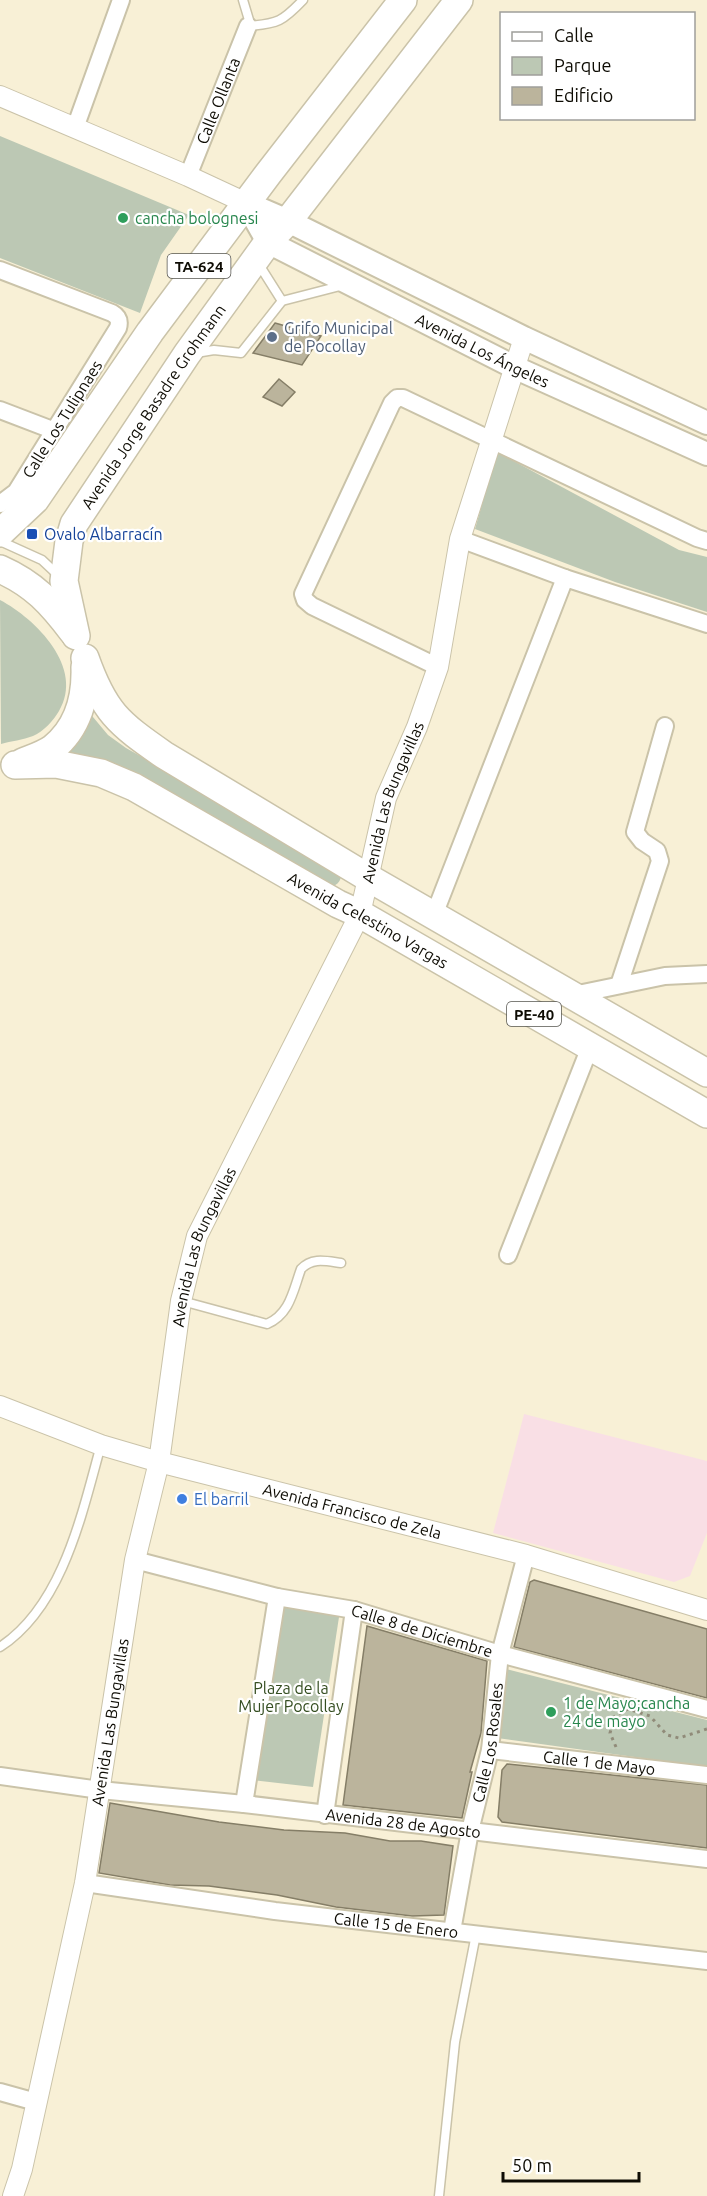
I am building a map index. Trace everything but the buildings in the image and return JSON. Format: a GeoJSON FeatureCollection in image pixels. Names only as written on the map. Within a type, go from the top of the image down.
{"type":"FeatureCollection","features":[{"type":"Feature","properties":{"kind":"highway","name":"TA-624"},"geometry":{"type":"LineString","coordinates":[[0,533],[35,500],[150,332],[246,203],[403,0]]}},
{"type":"Feature","properties":{"kind":"highway","name":"Avenida Jorge Basadre Grohmann"},"geometry":{"type":"LineString","coordinates":[[81,647],[64,581],[69,541],[74,524],[187,354],[262,250],[288,221],[459,0]]}},
{"type":"Feature","properties":{"kind":"highway"},"geometry":{"type":"LineString","coordinates":[[150,332],[187,354]]}},
{"type":"Feature","properties":{"kind":"highway"},"geometry":{"type":"LineString","coordinates":[[0,569],[32,585],[52,605],[81,647],[86,687],[83,703],[65,736],[53,748],[8,767]]}},
{"type":"Feature","properties":{"kind":"highway","name":"PE-40"},"geometry":{"type":"LineString","coordinates":[[81,647],[95,688],[111,714],[132,733],[164,755],[367,877],[707,1073]]}},
{"type":"Feature","properties":{"kind":"highway","name":"Avenida Celestino Vargas"},"geometry":{"type":"LineString","coordinates":[[8,767],[56,764],[101,773],[134,787],[707,1114]]}},
{"type":"Feature","properties":{"kind":"highway"},"geometry":{"type":"LineString","coordinates":[[517,1005],[534,973]]}},
{"type":"Feature","properties":{"kind":"main road","name":"Avenida Los Ángeles"},"geometry":{"type":"LineString","coordinates":[[246,203],[288,221],[524,338],[707,423]]}},
{"type":"Feature","properties":{"kind":"main road"},"geometry":{"type":"LineString","coordinates":[[246,203],[262,250]]}},
{"type":"Feature","properties":{"kind":"main road","name":"Avenida Los Ángeles"},"geometry":{"type":"LineString","coordinates":[[262,250],[351,284],[516,368],[707,454]]}},
{"type":"Feature","properties":{"kind":"street"},"geometry":{"type":"LineString","coordinates":[[75,128],[122,0]]}},
{"type":"Feature","properties":{"kind":"street","name":"Calle Ollanta"},"geometry":{"type":"LineString","coordinates":[[188,176],[248,26]]}},
{"type":"Feature","properties":{"kind":"street","name":"Avenida Los Ángeles"},"geometry":{"type":"LineString","coordinates":[[0,96],[246,203]]}},
{"type":"Feature","properties":{"kind":"street","name":"Calle Los Tulipnaes"},"geometry":{"type":"LineString","coordinates":[[0,270],[112,313],[119,319],[118,328],[16,492],[0,504]]}},
{"type":"Feature","properties":{"kind":"street","name":"Avenida Las Bungavillas"},"geometry":{"type":"LineString","coordinates":[[13,2196],[22,2169],[85,1883],[135,1560],[159,1462],[181,1301],[197,1236],[360,914],[386,798],[417,727],[438,667],[460,539],[524,338]]}},
{"type":"Feature","properties":{"kind":"street"},"geometry":{"type":"LineString","coordinates":[[438,667],[312,606],[305,600],[303,594],[392,403],[397,398],[403,398],[707,541]]}},
{"type":"Feature","properties":{"kind":"street"},"geometry":{"type":"LineString","coordinates":[[0,410],[55,431]]}},
{"type":"Feature","properties":{"kind":"street"},"geometry":{"type":"LineString","coordinates":[[460,539],[565,578],[707,624]]}},
{"type":"Feature","properties":{"kind":"street"},"geometry":{"type":"LineString","coordinates":[[434,915],[565,578]]}},
{"type":"Feature","properties":{"kind":"street"},"geometry":{"type":"LineString","coordinates":[[619,985],[660,861],[657,851],[642,841],[634,832],[665,726]]}},
{"type":"Feature","properties":{"kind":"street"},"geometry":{"type":"LineString","coordinates":[[573,995],[665,976],[707,974]]}},
{"type":"Feature","properties":{"kind":"street"},"geometry":{"type":"LineString","coordinates":[[508,1255],[590,1047]]}},
{"type":"Feature","properties":{"kind":"street","name":"Avenida Francisco de Zela"},"geometry":{"type":"LineString","coordinates":[[0,1406],[101,1445],[159,1462],[526,1555],[707,1610]]}},
{"type":"Feature","properties":{"kind":"street","name":"Calle Los Rosales"},"geometry":{"type":"LineString","coordinates":[[452,1931],[470,1831],[490,1750],[500,1654],[526,1555]]}},
{"type":"Feature","properties":{"kind":"street","name":"Calle 8 de Diciembre"},"geometry":{"type":"LineString","coordinates":[[135,1560],[277,1597],[354,1610],[500,1654],[707,1709]]}},
{"type":"Feature","properties":{"kind":"street"},"geometry":{"type":"LineString","coordinates":[[244,1804],[277,1597]]}},
{"type":"Feature","properties":{"kind":"street"},"geometry":{"type":"LineString","coordinates":[[325,1815],[354,1610]]}},
{"type":"Feature","properties":{"kind":"street","name":"Calle 1 de Mayo"},"geometry":{"type":"LineString","coordinates":[[490,1750],[707,1775]]}},
{"type":"Feature","properties":{"kind":"street","name":"Avenida 28 de Agosto"},"geometry":{"type":"LineString","coordinates":[[0,1776],[100,1790],[244,1804],[707,1859]]}},
{"type":"Feature","properties":{"kind":"street","name":"Calle 15 de Enero"},"geometry":{"type":"LineString","coordinates":[[85,1883],[275,1911],[707,1961]]}},
{"type":"Feature","properties":{"kind":"street"},"geometry":{"type":"LineString","coordinates":[[0,2092],[36,2102]]}},
{"type":"Feature","properties":{"kind":"lane"},"geometry":{"type":"LineString","coordinates":[[243,0],[249,20],[248,26],[265,25],[285,18],[303,0]]}},
{"type":"Feature","properties":{"kind":"lane"},"geometry":{"type":"LineString","coordinates":[[262,250],[282,301]]}},
{"type":"Feature","properties":{"kind":"lane"},"geometry":{"type":"LineString","coordinates":[[187,354],[214,350],[241,353],[282,301],[351,284]]}},
{"type":"Feature","properties":{"kind":"lane"},"geometry":{"type":"LineString","coordinates":[[0,542],[42,560],[64,581]]}},
{"type":"Feature","properties":{"kind":"lane"},"geometry":{"type":"LineString","coordinates":[[181,1301],[267,1324],[278,1319],[284,1312],[301,1269],[306,1264],[316,1260],[341,1263]]}},
{"type":"Feature","properties":{"kind":"lane"},"geometry":{"type":"LineString","coordinates":[[0,1647],[12,1639],[31,1619],[52,1586],[73,1541],[101,1445]]}},
{"type":"Feature","properties":{"kind":"lane"},"geometry":{"type":"LineString","coordinates":[[439,2196],[455,2042],[476,1934]]}},
{"type":"Feature","properties":{"kind":"path"},"geometry":{"type":"LineString","coordinates":[[616,1747],[610,1733],[615,1716],[628,1709],[650,1716],[666,1735],[679,1738],[707,1729]]}},
{"type":"Feature","properties":{"kind":"shaded area"},"geometry":{"type":"Polygon","coordinates":[[[524,1414],[707,1461],[707,1533],[690,1576],[674,1582],[493,1533],[524,1414]]]}},
{"type":"Feature","properties":{"kind":"green space"},"geometry":{"type":"Polygon","coordinates":[[[0,136],[189,215],[161,255],[140,313],[0,258],[0,136]]]}},
{"type":"Feature","properties":{"kind":"green space"},"geometry":{"type":"Polygon","coordinates":[[[497,452],[679,550],[707,557],[707,612],[615,582],[475,529],[497,452]]]}},
{"type":"Feature","properties":{"kind":"green space"},"geometry":{"type":"Polygon","coordinates":[[[0,600],[28,619],[53,646],[66,678],[65,695],[59,711],[48,725],[33,736],[1,744],[0,600]]]}},
{"type":"Feature","properties":{"kind":"green space"},"geometry":{"type":"Polygon","coordinates":[[[88,711],[108,735],[126,748],[336,866],[341,877],[339,882],[328,888],[64,755],[88,711]]]}},
{"type":"Feature","properties":{"kind":"green space","name":"Plaza de la Mujer Pocollay"},"geometry":{"type":"Polygon","coordinates":[[[270,1599],[339,1617],[313,1787],[243,1779],[270,1599]]]}},
{"type":"Feature","properties":{"kind":"green space"},"geometry":{"type":"Polygon","coordinates":[[[506,1669],[707,1720],[707,1767],[497,1738],[506,1669]]]}},
{"type":"Feature","properties":{"kind":"place","name":"cancha bolognesi"},"geometry":{"type":"Point","coordinates":[123,218]}},
{"type":"Feature","properties":{"kind":"place","name":"Grifo Municipal de Pocollay"},"geometry":{"type":"Point","coordinates":[272,337]}},
{"type":"Feature","properties":{"kind":"place","name":"Ovalo Albarracín"},"geometry":{"type":"Point","coordinates":[32,534]}},
{"type":"Feature","properties":{"kind":"place","name":"El barril"},"geometry":{"type":"Point","coordinates":[182,1499]}},
{"type":"Feature","properties":{"kind":"place","name":"1 de Mayo;cancha 24 de mayo"},"geometry":{"type":"Point","coordinates":[551,1712]}}]}
